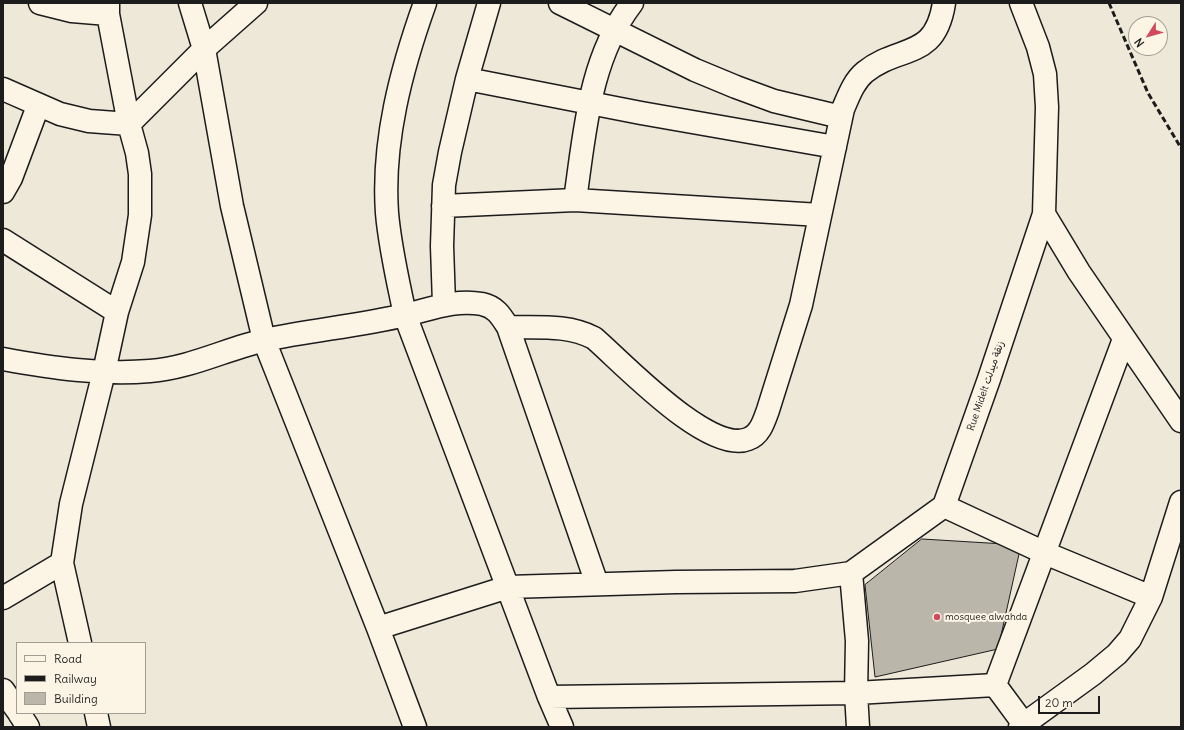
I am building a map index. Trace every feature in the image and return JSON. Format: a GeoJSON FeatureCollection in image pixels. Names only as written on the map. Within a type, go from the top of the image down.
{"type":"FeatureCollection","features":[{"type":"Feature","properties":{"kind":"street"},"geometry":{"type":"LineString","coordinates":[[40,3],[72,11],[108,8],[129,124],[137,153],[140,174],[140,215],[133,262],[117,312],[104,372],[71,504],[62,563],[80,642]]}},
{"type":"Feature","properties":{"kind":"street"},"geometry":{"type":"LineString","coordinates":[[190,3],[204,49],[232,206],[264,340],[378,628],[415,727]]}},
{"type":"Feature","properties":{"kind":"street"},"geometry":{"type":"LineString","coordinates":[[3,89],[38,106],[60,114],[89,121],[129,124],[204,49],[256,3]]}},
{"type":"Feature","properties":{"kind":"street"},"geometry":{"type":"LineString","coordinates":[[425,3],[410,46],[388,144],[386,183],[389,235],[405,315],[549,697],[562,727]]}},
{"type":"Feature","properties":{"kind":"street"},"geometry":{"type":"LineString","coordinates":[[444,304],[442,246],[444,185],[467,79],[489,3]]}},
{"type":"Feature","properties":{"kind":"street"},"geometry":{"type":"LineString","coordinates":[[560,3],[736,88],[774,101],[841,117]]}},
{"type":"Feature","properties":{"kind":"street"},"geometry":{"type":"LineString","coordinates":[[575,200],[589,102],[600,62],[614,30],[632,3]]}},
{"type":"Feature","properties":{"kind":"street"},"geometry":{"type":"LineString","coordinates":[[508,327],[565,328],[582,332],[594,338],[654,392],[685,417],[713,434],[728,440],[748,440],[756,434],[762,426],[801,305],[841,117],[855,82],[865,72],[876,65],[919,47],[928,40],[940,21],[944,3]]}},
{"type":"Feature","properties":{"kind":"street","name":"Rue Midelt زنقة ميدلت"},"geometry":{"type":"LineString","coordinates":[[944,506],[989,379],[1044,214],[1047,106],[1045,74],[1038,47],[1021,3]]}},
{"type":"Feature","properties":{"kind":"street"},"geometry":{"type":"LineString","coordinates":[[467,79],[642,113],[835,147]]}},
{"type":"Feature","properties":{"kind":"street"},"geometry":{"type":"LineString","coordinates":[[6,181],[38,106]]}},
{"type":"Feature","properties":{"kind":"street"},"geometry":{"type":"LineString","coordinates":[[443,206],[575,200],[820,215]]}},
{"type":"Feature","properties":{"kind":"street"},"geometry":{"type":"LineString","coordinates":[[1044,214],[1079,272],[1181,421]]}},
{"type":"Feature","properties":{"kind":"street"},"geometry":{"type":"LineString","coordinates":[[3,240],[117,312]]}},
{"type":"Feature","properties":{"kind":"street"},"geometry":{"type":"LineString","coordinates":[[3,359],[58,369],[104,372],[152,371],[202,360],[264,340],[405,315],[444,304],[483,304],[495,309],[508,327],[597,584]]}},
{"type":"Feature","properties":{"kind":"street"},"geometry":{"type":"LineString","coordinates":[[995,685],[1124,339]]}},
{"type":"Feature","properties":{"kind":"street"},"geometry":{"type":"LineString","coordinates":[[995,685],[1023,726],[1117,654],[1130,639],[1151,597],[1181,502]]}},
{"type":"Feature","properties":{"kind":"street"},"geometry":{"type":"LineString","coordinates":[[378,628],[508,587],[795,581],[851,573],[944,506],[1044,553],[1151,597]]}},
{"type":"Feature","properties":{"kind":"street"},"geometry":{"type":"LineString","coordinates":[[3,598],[62,563]]}},
{"type":"Feature","properties":{"kind":"street"},"geometry":{"type":"LineString","coordinates":[[851,573],[857,641],[856,693],[858,727]]}},
{"type":"Feature","properties":{"kind":"street"},"geometry":{"type":"LineString","coordinates":[[549,697],[856,693],[995,685]]}},
{"type":"Feature","properties":{"kind":"street"},"geometry":{"type":"LineString","coordinates":[[3,690],[16,709]]}},
{"type":"Feature","properties":{"kind":"street"},"geometry":{"type":"LineString","coordinates":[[20,714],[28,727]]}},
{"type":"Feature","properties":{"kind":"street"},"geometry":{"type":"LineString","coordinates":[[96,714],[99,727]]}},
{"type":"Feature","properties":{"kind":"building","name":"mosquee alwahda"},"geometry":{"type":"Polygon","coordinates":[[[922,539],[1021,545],[998,649],[875,677],[865,585],[922,539]]]}},
{"type":"Feature","properties":{"kind":"railway"},"geometry":{"type":"LineString","coordinates":[[1109,3],[1148,93],[1181,148]]}},
{"type":"Feature","properties":{"kind":"place","name":"mosquee alwahda"},"geometry":{"type":"Point","coordinates":[937,617]}}]}
